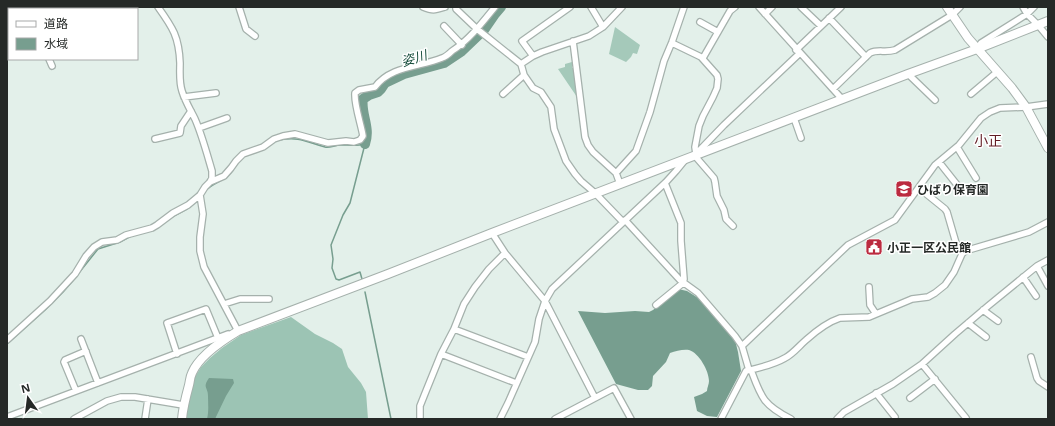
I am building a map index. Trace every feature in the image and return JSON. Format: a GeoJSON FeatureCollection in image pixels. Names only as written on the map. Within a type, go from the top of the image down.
{"type":"FeatureCollection","features":[{"type":"Feature","properties":{"kind":"street"},"geometry":{"type":"LineString","coordinates":[[7,340],[50,301],[75,274],[86,256],[94,247],[102,242],[117,240],[126,235],[152,228],[173,212],[188,205],[200,195],[212,178],[212,171],[199,128],[181,88],[178,40],[168,20],[158,7]]}},
{"type":"Feature","properties":{"kind":"street"},"geometry":{"type":"LineString","coordinates":[[239,7],[246,30],[255,36]]}},
{"type":"Feature","properties":{"kind":"street"},"geometry":{"type":"LineString","coordinates":[[423,7],[437,10],[444,7]]}},
{"type":"Feature","properties":{"kind":"street"},"geometry":{"type":"LineString","coordinates":[[456,7],[456,10],[477,29],[521,64],[524,75],[533,88],[541,92],[551,107],[554,129],[566,161],[578,177],[624,221],[683,283],[698,293],[742,346],[762,398],[774,410],[791,419]]}},
{"type":"Feature","properties":{"kind":"street"},"geometry":{"type":"LineString","coordinates":[[210,182],[224,176],[243,154],[262,147],[274,139],[283,136],[295,134],[328,143],[346,141],[354,142],[360,140],[363,136],[355,93],[359,90],[375,87],[380,81],[401,69],[442,58],[462,45],[495,7]]}},
{"type":"Feature","properties":{"kind":"street"},"geometry":{"type":"LineString","coordinates":[[533,56],[522,41],[570,7]]}},
{"type":"Feature","properties":{"kind":"street"},"geometry":{"type":"LineString","coordinates":[[591,7],[603,27]]}},
{"type":"Feature","properties":{"kind":"street"},"geometry":{"type":"LineString","coordinates":[[521,64],[533,56],[589,36],[603,27],[622,7]]}},
{"type":"Feature","properties":{"kind":"street"},"geometry":{"type":"LineString","coordinates":[[616,173],[636,151],[650,112],[664,61],[672,43],[684,7]]}},
{"type":"Feature","properties":{"kind":"street"},"geometry":{"type":"LineString","coordinates":[[703,58],[730,11],[735,7]]}},
{"type":"Feature","properties":{"kind":"street"},"geometry":{"type":"LineString","coordinates":[[759,7],[842,99]]}},
{"type":"Feature","properties":{"kind":"street"},"geometry":{"type":"LineString","coordinates":[[765,14],[772,7]]}},
{"type":"Feature","properties":{"kind":"street"},"geometry":{"type":"LineString","coordinates":[[801,7],[821,26]]}},
{"type":"Feature","properties":{"kind":"street"},"geometry":{"type":"LineString","coordinates":[[695,155],[841,7]]}},
{"type":"Feature","properties":{"kind":"street"},"geometry":{"type":"LineString","coordinates":[[947,7],[968,38],[1012,88],[1026,108],[1048,148]]}},
{"type":"Feature","properties":{"kind":"street"},"geometry":{"type":"LineString","coordinates":[[833,89],[874,51],[884,52],[895,50],[952,15],[960,7]]}},
{"type":"Feature","properties":{"kind":"street"},"geometry":{"type":"LineString","coordinates":[[1023,7],[1027,14],[1048,37]]}},
{"type":"Feature","properties":{"kind":"street"},"geometry":{"type":"LineString","coordinates":[[977,49],[981,43],[1027,14],[1034,7]]}},
{"type":"Feature","properties":{"kind":"street"},"geometry":{"type":"LineString","coordinates":[[829,18],[866,57]]}},
{"type":"Feature","properties":{"kind":"street"},"geometry":{"type":"LineString","coordinates":[[7,417],[381,277],[595,193],[1048,21]]}},
{"type":"Feature","properties":{"kind":"street"},"geometry":{"type":"LineString","coordinates":[[700,22],[718,32]]}},
{"type":"Feature","properties":{"kind":"street"},"geometry":{"type":"LineString","coordinates":[[444,26],[462,45]]}},
{"type":"Feature","properties":{"kind":"street"},"geometry":{"type":"LineString","coordinates":[[573,41],[584,137],[593,152],[616,173],[620,184]]}},
{"type":"Feature","properties":{"kind":"street"},"geometry":{"type":"LineString","coordinates":[[672,43],[703,58],[717,75],[717,88],[699,126],[694,147],[695,155],[714,178],[717,196],[724,210],[726,219],[733,226]]}},
{"type":"Feature","properties":{"kind":"street"},"geometry":{"type":"LineString","coordinates":[[49,60],[52,66]]}},
{"type":"Feature","properties":{"kind":"street"},"geometry":{"type":"LineString","coordinates":[[971,94],[997,72]]}},
{"type":"Feature","properties":{"kind":"street"},"geometry":{"type":"LineString","coordinates":[[908,74],[935,100]]}},
{"type":"Feature","properties":{"kind":"street"},"geometry":{"type":"LineString","coordinates":[[503,94],[524,75]]}},
{"type":"Feature","properties":{"kind":"street"},"geometry":{"type":"LineString","coordinates":[[184,97],[216,93]]}},
{"type":"Feature","properties":{"kind":"street"},"geometry":{"type":"LineString","coordinates":[[742,346],[848,245],[895,220],[930,172],[956,147],[981,118],[1000,108],[1026,108],[1048,104]]}},
{"type":"Feature","properties":{"kind":"street"},"geometry":{"type":"LineString","coordinates":[[155,139],[180,133],[181,126],[191,111]]}},
{"type":"Feature","properties":{"kind":"street"},"geometry":{"type":"LineString","coordinates":[[199,128],[226,118]]}},
{"type":"Feature","properties":{"kind":"street"},"geometry":{"type":"LineString","coordinates":[[794,118],[801,138]]}},
{"type":"Feature","properties":{"kind":"street"},"geometry":{"type":"LineString","coordinates":[[956,147],[976,178]]}},
{"type":"Feature","properties":{"kind":"street"},"geometry":{"type":"LineString","coordinates":[[500,419],[535,342],[539,319],[545,301],[552,289],[665,183],[685,160]]}},
{"type":"Feature","properties":{"kind":"street"},"geometry":{"type":"LineString","coordinates":[[939,162],[958,186]]}},
{"type":"Feature","properties":{"kind":"street"},"geometry":{"type":"LineString","coordinates":[[656,305],[683,283],[684,279],[681,223],[665,183]]}},
{"type":"Feature","properties":{"kind":"street"},"geometry":{"type":"LineString","coordinates":[[919,188],[945,209],[958,248],[963,252]]}},
{"type":"Feature","properties":{"kind":"street"},"geometry":{"type":"LineString","coordinates":[[200,195],[203,214],[200,251],[204,267],[238,330]]}},
{"type":"Feature","properties":{"kind":"street"},"geometry":{"type":"LineString","coordinates":[[721,419],[746,371],[772,364],[792,354],[806,340],[830,322],[840,318],[869,317],[912,299],[928,297],[945,285],[954,272],[963,252],[1029,232],[1048,222]]}},
{"type":"Feature","properties":{"kind":"street"},"geometry":{"type":"LineString","coordinates":[[492,233],[505,253],[545,301],[595,398]]}},
{"type":"Feature","properties":{"kind":"street"},"geometry":{"type":"LineString","coordinates":[[420,419],[420,406],[441,354],[454,329],[464,304],[488,269],[505,253]]}},
{"type":"Feature","properties":{"kind":"street"},"geometry":{"type":"LineString","coordinates":[[837,419],[844,412],[893,384],[922,364],[983,310],[1037,266],[1048,260]]}},
{"type":"Feature","properties":{"kind":"street"},"geometry":{"type":"LineString","coordinates":[[1037,266],[1048,286]]}},
{"type":"Feature","properties":{"kind":"street"},"geometry":{"type":"LineString","coordinates":[[1023,278],[1036,296]]}},
{"type":"Feature","properties":{"kind":"street"},"geometry":{"type":"LineString","coordinates":[[869,287],[870,301],[876,314]]}},
{"type":"Feature","properties":{"kind":"street"},"geometry":{"type":"LineString","coordinates":[[224,304],[240,299],[270,299]]}},
{"type":"Feature","properties":{"kind":"street"},"geometry":{"type":"LineString","coordinates":[[177,354],[167,323],[206,309],[218,338]]}},
{"type":"Feature","properties":{"kind":"street"},"geometry":{"type":"LineString","coordinates":[[983,310],[998,321]]}},
{"type":"Feature","properties":{"kind":"street"},"geometry":{"type":"LineString","coordinates":[[968,323],[986,337]]}},
{"type":"Feature","properties":{"kind":"street"},"geometry":{"type":"LineString","coordinates":[[454,329],[528,357]]}},
{"type":"Feature","properties":{"kind":"street"},"geometry":{"type":"LineString","coordinates":[[182,419],[183,405],[192,372],[199,362],[219,343],[238,330]]}},
{"type":"Feature","properties":{"kind":"street"},"geometry":{"type":"LineString","coordinates":[[81,339],[98,383]]}},
{"type":"Feature","properties":{"kind":"street"},"geometry":{"type":"LineString","coordinates":[[76,391],[64,362],[65,360],[86,351]]}},
{"type":"Feature","properties":{"kind":"street"},"geometry":{"type":"LineString","coordinates":[[441,354],[516,383]]}},
{"type":"Feature","properties":{"kind":"street"},"geometry":{"type":"LineString","coordinates":[[1031,357],[1037,378],[1048,387]]}},
{"type":"Feature","properties":{"kind":"street"},"geometry":{"type":"LineString","coordinates":[[922,364],[966,418]]}},
{"type":"Feature","properties":{"kind":"street"},"geometry":{"type":"LineString","coordinates":[[910,398],[935,379]]}},
{"type":"Feature","properties":{"kind":"street"},"geometry":{"type":"LineString","coordinates":[[555,419],[614,388],[631,419]]}},
{"type":"Feature","properties":{"kind":"street"},"geometry":{"type":"LineString","coordinates":[[876,394],[895,417]]}},
{"type":"Feature","properties":{"kind":"street"},"geometry":{"type":"LineString","coordinates":[[74,419],[107,401],[120,397],[135,396],[183,405]]}},
{"type":"Feature","properties":{"kind":"street"},"geometry":{"type":"LineString","coordinates":[[146,419],[148,399]]}},
{"type":"Feature","properties":{"kind":"shaded area"},"geometry":{"type":"Polygon","coordinates":[[[615,27],[640,45],[637,54],[633,53],[626,62],[609,54],[615,27]]]}},
{"type":"Feature","properties":{"kind":"shaded area"},"geometry":{"type":"Polygon","coordinates":[[[572,62],[578,97],[558,69],[565,67],[565,64],[572,62]]]}},
{"type":"Feature","properties":{"kind":"shaded area"},"geometry":{"type":"Polygon","coordinates":[[[291,317],[315,334],[342,349],[348,367],[361,383],[366,392],[368,419],[185,419],[195,377],[201,367],[210,358],[241,335],[291,317]]]}},
{"type":"Feature","properties":{"kind":"water"},"geometry":{"type":"Polygon","coordinates":[[[678,289],[687,291],[703,301],[735,340],[741,371],[717,417],[707,416],[697,411],[694,397],[707,391],[709,377],[700,358],[693,352],[684,350],[670,353],[666,362],[653,376],[652,386],[648,390],[638,390],[616,384],[578,311],[605,313],[635,311],[649,312],[678,289]]]}},
{"type":"Feature","properties":{"kind":"water"},"geometry":{"type":"Polygon","coordinates":[[[209,378],[233,379],[234,383],[215,419],[207,419],[208,393],[206,386],[209,378]]]}},
{"type":"Feature","properties":{"kind":"waterway","name":"姿川"},"geometry":{"type":"LineString","coordinates":[[365,144],[367,132],[362,104],[363,99],[378,92],[385,83],[404,74],[444,63],[462,51],[484,30],[501,7]]}},
{"type":"Feature","properties":{"kind":"waterway"},"geometry":{"type":"LineString","coordinates":[[279,140],[298,139],[325,147],[365,144],[350,203],[343,215],[331,245],[333,259],[332,268],[336,279],[339,280],[360,272],[362,279]]}},
{"type":"Feature","properties":{"kind":"waterway"},"geometry":{"type":"LineString","coordinates":[[206,190],[227,176],[233,170]]}},
{"type":"Feature","properties":{"kind":"waterway"},"geometry":{"type":"LineString","coordinates":[[170,218],[191,206]]}},
{"type":"Feature","properties":{"kind":"waterway"},"geometry":{"type":"LineString","coordinates":[[78,274],[98,249],[120,242],[131,236]]}},
{"type":"Feature","properties":{"kind":"waterway"},"geometry":{"type":"LineString","coordinates":[[7,344],[45,310],[76,277]]}},
{"type":"Feature","properties":{"kind":"waterway"},"geometry":{"type":"LineString","coordinates":[[365,292],[391,419]]}},
{"type":"Feature","properties":{"kind":"place","name":"ひばり保育園"},"geometry":{"type":"Point","coordinates":[904,189]}},
{"type":"Feature","properties":{"kind":"place","name":"小正一区公民館"},"geometry":{"type":"Point","coordinates":[874,247]}},
{"type":"Feature","properties":{"kind":"district","name":"小正"},"geometry":{"type":"Point","coordinates":[988,140]}}]}
